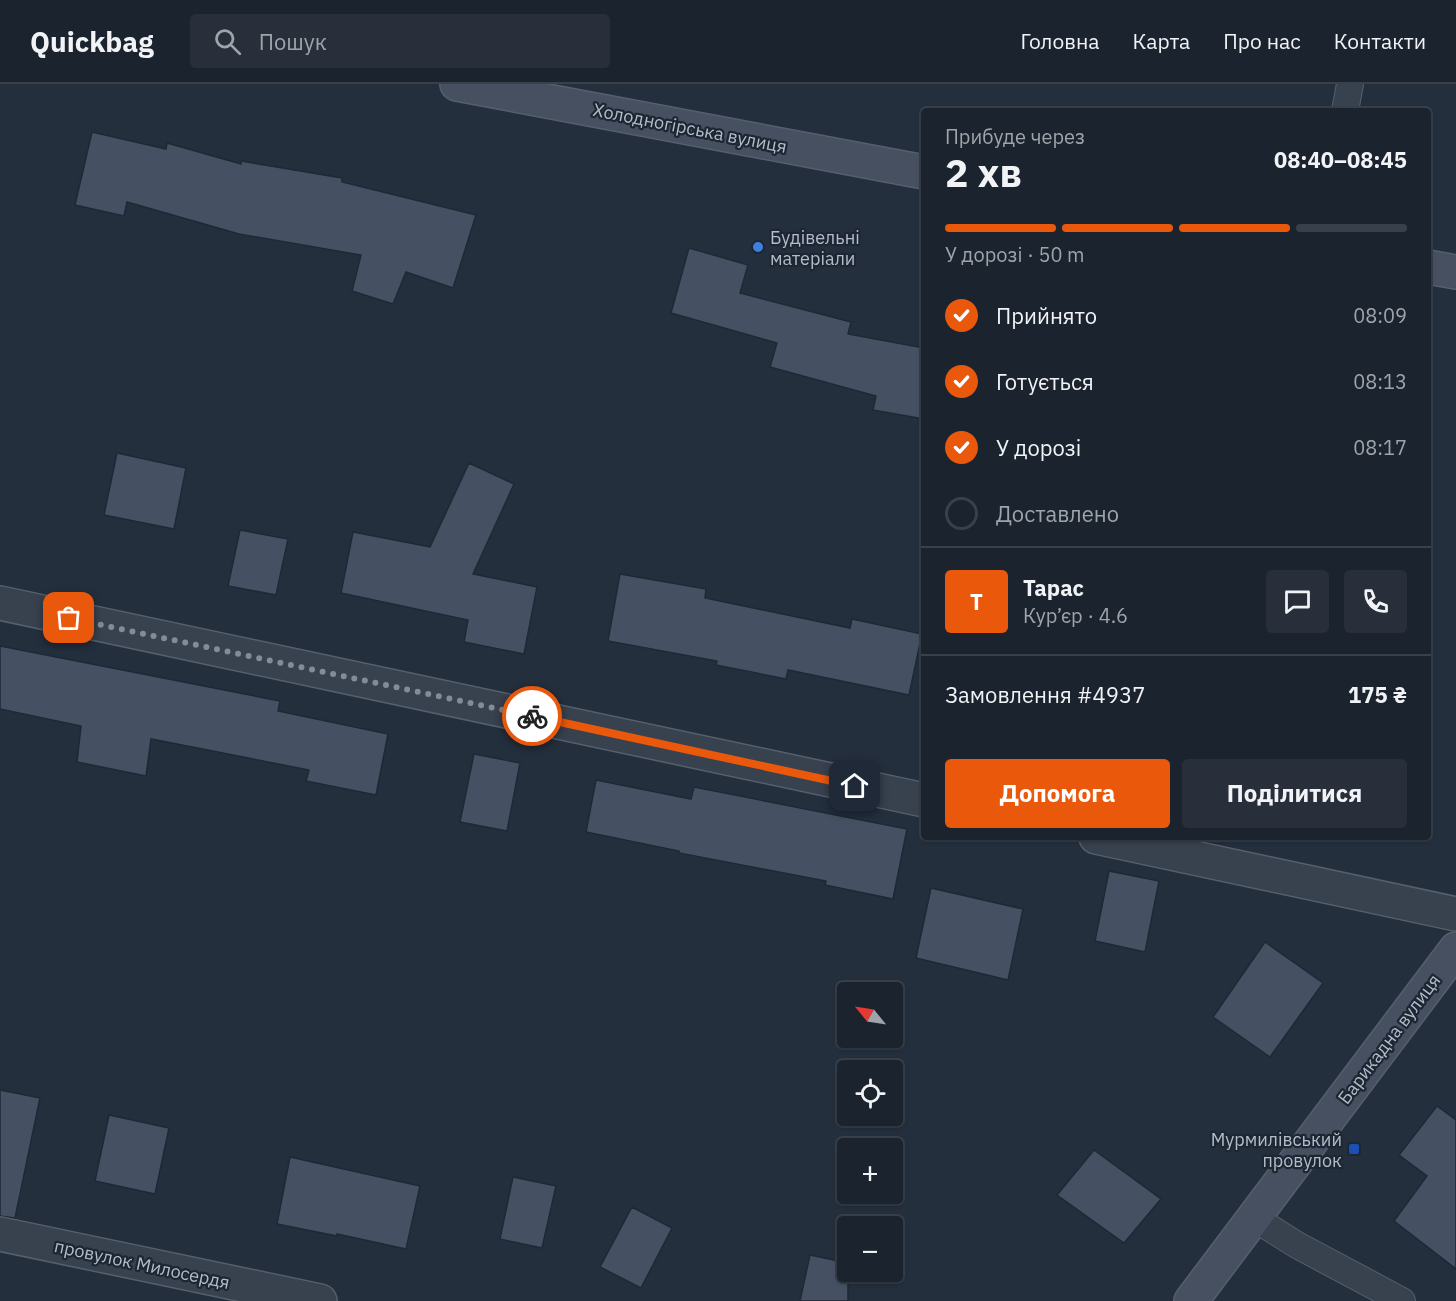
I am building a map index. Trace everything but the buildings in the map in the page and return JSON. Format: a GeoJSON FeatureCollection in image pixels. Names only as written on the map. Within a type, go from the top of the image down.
{"type":"FeatureCollection","features":[{"type":"Feature","properties":{"kind":"main road","name":"Холодногірська вулиця"},"geometry":{"type":"LineString","coordinates":[[470,85],[921,171]]}},
{"type":"Feature","properties":{"kind":"main road"},"geometry":{"type":"LineString","coordinates":[[1431,268],[1456,272]]}},
{"type":"Feature","properties":{"kind":"main road","name":"Барикадна вулиця"},"geometry":{"type":"LineString","coordinates":[[1191,1301],[1456,949]]}},
{"type":"Feature","properties":{"kind":"street"},"geometry":{"type":"LineString","coordinates":[[0,603],[921,799]]}},
{"type":"Feature","properties":{"kind":"street"},"geometry":{"type":"LineString","coordinates":[[1110,840],[1456,914]]}},
{"type":"Feature","properties":{"kind":"street","name":"провулок Милосердя"},"geometry":{"type":"LineString","coordinates":[[0,1234],[320,1301]]}},
{"type":"Feature","properties":{"kind":"lane"},"geometry":{"type":"LineString","coordinates":[[1346,108],[1350,84]]}},
{"type":"Feature","properties":{"kind":"lane"},"geometry":{"type":"LineString","coordinates":[[1254,1218],[1297,1245],[1402,1301]]}},
{"type":"Feature","properties":{"kind":"way so far"},"geometry":{"type":"LineString","coordinates":[[69,618],[532,716]]}},
{"type":"Feature","properties":{"kind":"place","name":"Будівельні матеріали"},"geometry":{"type":"Point","coordinates":[758,247]}},
{"type":"Feature","properties":{"kind":"place","name":"Мурмилівський провулок"},"geometry":{"type":"Point","coordinates":[1354,1149]}},
{"type":"Feature","properties":{"kind":"route"},"geometry":{"type":"LineString","coordinates":[[532,716],[855,786]]}}]}
